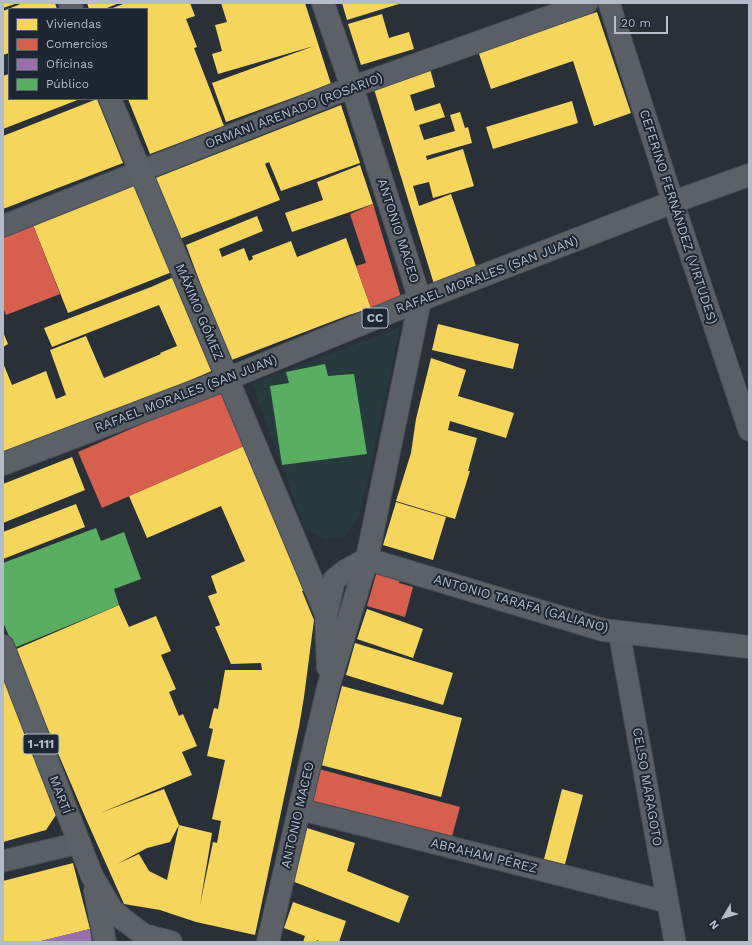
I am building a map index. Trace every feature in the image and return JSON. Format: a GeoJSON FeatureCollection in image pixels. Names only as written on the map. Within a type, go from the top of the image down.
{"type":"FeatureCollection","features":[{"type":"Feature","properties":{"kind":"main road","name":"ANTONIO MACEO"},"geometry":{"type":"LineString","coordinates":[[268,942],[328,688],[367,559],[420,300],[352,86],[323,3]]}},
{"type":"Feature","properties":{"kind":"main road","name":"MÁXIMO GÓMEZ"},"geometry":{"type":"LineString","coordinates":[[110,100],[326,614]]}},
{"type":"Feature","properties":{"kind":"main road","name":"RAFAEL MORALES (SAN JUAN)"},"geometry":{"type":"LineString","coordinates":[[3,464],[227,378],[420,300],[673,202],[749,175]]}},
{"type":"Feature","properties":{"kind":"main road","name":"ANTONIO MACEO"},"geometry":{"type":"LineString","coordinates":[[328,688],[326,614],[334,580],[345,571],[367,559]]}},
{"type":"Feature","properties":{"kind":"main road","name":"ANTONIO TARAFA (GALIANO)"},"geometry":{"type":"LineString","coordinates":[[367,559],[603,630],[749,647]]}},
{"type":"Feature","properties":{"kind":"main road","name":"MARTÍ"},"geometry":{"type":"LineString","coordinates":[[3,646],[92,876]]}},
{"type":"Feature","properties":{"kind":"main road","name":"1-111"},"geometry":{"type":"LineString","coordinates":[[92,876],[112,910],[137,938],[171,942]]}},
{"type":"Feature","properties":{"kind":"main road","name":"1-111"},"geometry":{"type":"LineString","coordinates":[[92,876],[105,942]]}},
{"type":"Feature","properties":{"kind":"street","name":"ORMANI ARENADO (ROSARIO)"},"geometry":{"type":"LineString","coordinates":[[3,226],[352,86],[587,3]]}},
{"type":"Feature","properties":{"kind":"street","name":"CEFERINO FERNÁNDEZ (VIRTUDES)"},"geometry":{"type":"LineString","coordinates":[[609,3],[749,430]]}},
{"type":"Feature","properties":{"kind":"street","name":"CELSO MARAGOTO"},"geometry":{"type":"LineString","coordinates":[[619,632],[675,942]]}},
{"type":"Feature","properties":{"kind":"street","name":"ABRAHAM PÉREZ"},"geometry":{"type":"LineString","coordinates":[[299,809],[668,902]]}},
{"type":"Feature","properties":{"kind":"street"},"geometry":{"type":"LineString","coordinates":[[3,861],[79,843]]}},
{"type":"Feature","properties":{"kind":"green space"},"geometry":{"type":"Polygon","coordinates":[[[400,327],[360,514],[345,536],[325,540],[304,527],[252,384],[400,327]]]}},
{"type":"Feature","properties":{"kind":"building: Viviendas"},"geometry":{"type":"Polygon","coordinates":[[[3,3],[18,3],[3,8],[3,3]]]}},
{"type":"Feature","properties":{"kind":"building: Viviendas"},"geometry":{"type":"Polygon","coordinates":[[[23,3],[55,3],[57,8],[10,8],[23,3]]]}},
{"type":"Feature","properties":{"kind":"building: Viviendas"},"geometry":{"type":"Polygon","coordinates":[[[87,3],[119,3],[107,8],[89,8],[87,3]]]}},
{"type":"Feature","properties":{"kind":"building: Viviendas"},"geometry":{"type":"Polygon","coordinates":[[[126,3],[190,3],[195,16],[186,19],[197,47],[194,48],[224,126],[150,154],[128,100],[148,100],[148,8],[113,8],[126,3]]]}},
{"type":"Feature","properties":{"kind":"building: Viviendas"},"geometry":{"type":"Polygon","coordinates":[[[221,3],[305,3],[331,84],[226,122],[212,83],[314,46],[218,74],[212,54],[222,51],[215,25],[227,22],[221,3]]]}},
{"type":"Feature","properties":{"kind":"building: Viviendas"},"geometry":{"type":"Polygon","coordinates":[[[342,3],[402,3],[347,20],[342,3]]]}},
{"type":"Feature","properties":{"kind":"building: Viviendas"},"geometry":{"type":"Polygon","coordinates":[[[8,9],[8,53],[3,55],[3,11],[8,9]]]}},
{"type":"Feature","properties":{"kind":"building: Viviendas"},"geometry":{"type":"Polygon","coordinates":[[[597,12],[631,113],[594,126],[573,61],[491,89],[478,51],[597,12]]]}},
{"type":"Feature","properties":{"kind":"building: Viviendas"},"geometry":{"type":"Polygon","coordinates":[[[382,14],[389,38],[409,32],[414,49],[361,65],[348,24],[382,14]]]}},
{"type":"Feature","properties":{"kind":"building: Viviendas"},"geometry":{"type":"Polygon","coordinates":[[[430,69],[435,87],[410,95],[415,111],[440,103],[445,117],[419,125],[424,140],[455,131],[450,115],[460,112],[465,128],[468,127],[472,143],[426,156],[427,160],[463,149],[474,186],[433,198],[429,182],[413,186],[419,206],[451,194],[477,269],[434,284],[373,86],[430,69]]]}},
{"type":"Feature","properties":{"kind":"building: Viviendas"},"geometry":{"type":"Polygon","coordinates":[[[8,74],[8,100],[77,100],[3,129],[3,76],[8,74]]]}},
{"type":"Feature","properties":{"kind":"building: Viviendas"},"geometry":{"type":"Polygon","coordinates":[[[97,100],[123,163],[3,209],[3,136],[97,100]]]}},
{"type":"Feature","properties":{"kind":"building: Viviendas"},"geometry":{"type":"Polygon","coordinates":[[[572,101],[578,123],[493,149],[486,127],[572,101]]]}},
{"type":"Feature","properties":{"kind":"building: Viviendas"},"geometry":{"type":"Polygon","coordinates":[[[341,105],[360,163],[281,191],[269,162],[265,164],[280,200],[177,240],[153,179],[341,105]]]}},
{"type":"Feature","properties":{"kind":"building: Viviendas"},"geometry":{"type":"Polygon","coordinates":[[[360,165],[373,204],[292,232],[285,213],[323,200],[317,182],[360,165]]]}},
{"type":"Feature","properties":{"kind":"building: Viviendas"},"geometry":{"type":"Polygon","coordinates":[[[137,183],[172,272],[68,313],[33,225],[137,183]]]}},
{"type":"Feature","properties":{"kind":"building: Viviendas"},"geometry":{"type":"Polygon","coordinates":[[[257,216],[263,231],[219,249],[222,257],[244,248],[249,261],[253,259],[252,256],[291,241],[297,257],[346,238],[371,308],[229,361],[186,245],[257,216]]]}},
{"type":"Feature","properties":{"kind":"building: Viviendas"},"geometry":{"type":"Polygon","coordinates":[[[176,276],[216,369],[132,406],[3,455],[3,363],[12,385],[46,371],[56,399],[66,395],[50,350],[86,336],[104,378],[177,346],[159,305],[52,347],[44,328],[176,276]]]}},
{"type":"Feature","properties":{"kind":"building: Viviendas"},"geometry":{"type":"Polygon","coordinates":[[[438,324],[519,344],[513,369],[432,350],[438,324]]]}},
{"type":"Feature","properties":{"kind":"building: Viviendas"},"geometry":{"type":"Polygon","coordinates":[[[3,332],[8,344],[3,347],[3,332]]]}},
{"type":"Feature","properties":{"kind":"building: Viviendas"},"geometry":{"type":"Polygon","coordinates":[[[431,358],[466,370],[458,396],[514,413],[506,438],[450,421],[448,430],[477,438],[468,471],[470,471],[455,519],[396,501],[411,453],[416,419],[431,358]]]}},
{"type":"Feature","properties":{"kind":"building: Viviendas"},"geometry":{"type":"Polygon","coordinates":[[[244,446],[305,590],[302,591],[314,620],[299,727],[255,935],[196,922],[160,910],[124,904],[14,650],[119,605],[129,627],[156,616],[171,651],[161,655],[176,689],[169,692],[179,716],[183,714],[197,746],[182,752],[192,775],[100,813],[164,789],[179,825],[212,833],[200,905],[213,842],[217,843],[221,821],[212,819],[225,760],[207,756],[213,729],[209,728],[214,708],[218,709],[225,670],[262,670],[261,663],[231,664],[215,627],[220,625],[208,596],[217,593],[211,576],[245,561],[221,506],[147,538],[129,496],[244,446]],[[179,825],[170,842],[147,848],[117,864],[139,854],[149,871],[167,880],[179,825]]]}},
{"type":"Feature","properties":{"kind":"building: Viviendas"},"geometry":{"type":"Polygon","coordinates":[[[72,457],[85,490],[3,523],[3,484],[72,457]]]}},
{"type":"Feature","properties":{"kind":"building: Viviendas"},"geometry":{"type":"Polygon","coordinates":[[[396,502],[446,517],[433,560],[383,545],[396,502]]]}},
{"type":"Feature","properties":{"kind":"building: Viviendas"},"geometry":{"type":"Polygon","coordinates":[[[76,504],[85,527],[3,559],[3,532],[76,504]]]}},
{"type":"Feature","properties":{"kind":"building: Viviendas"},"geometry":{"type":"Polygon","coordinates":[[[367,609],[423,629],[413,658],[357,639],[367,609]]]}},
{"type":"Feature","properties":{"kind":"building: Viviendas"},"geometry":{"type":"Polygon","coordinates":[[[355,643],[453,673],[443,705],[346,675],[355,643]]]}},
{"type":"Feature","properties":{"kind":"building: Viviendas"},"geometry":{"type":"Polygon","coordinates":[[[3,672],[56,815],[46,830],[3,842],[3,672]]]}},
{"type":"Feature","properties":{"kind":"building: Viviendas"},"geometry":{"type":"Polygon","coordinates":[[[342,686],[462,718],[441,797],[321,765],[342,686]]]}},
{"type":"Feature","properties":{"kind":"building: Viviendas"},"geometry":{"type":"Polygon","coordinates":[[[562,789],[583,795],[564,868],[543,863],[562,789]]]}},
{"type":"Feature","properties":{"kind":"building: Viviendas"},"geometry":{"type":"Polygon","coordinates":[[[307,828],[355,843],[347,871],[409,896],[399,923],[292,881],[307,828]]]}},
{"type":"Feature","properties":{"kind":"building: Viviendas"},"geometry":{"type":"Polygon","coordinates":[[[73,863],[90,929],[38,942],[3,942],[3,881],[73,863]]]}},
{"type":"Feature","properties":{"kind":"building: Viviendas"},"geometry":{"type":"Polygon","coordinates":[[[293,902],[346,921],[339,942],[321,942],[317,940],[316,942],[303,942],[305,936],[284,928],[293,902]]]}},
{"type":"Feature","properties":{"kind":"building: Comercios"},"geometry":{"type":"Polygon","coordinates":[[[373,204],[401,297],[371,308],[356,266],[366,263],[350,214],[373,204]]]}},
{"type":"Feature","properties":{"kind":"building: Comercios"},"geometry":{"type":"Polygon","coordinates":[[[33,225],[60,294],[6,315],[3,307],[3,236],[33,225]]]}},
{"type":"Feature","properties":{"kind":"building: Comercios"},"geometry":{"type":"Polygon","coordinates":[[[220,390],[244,446],[102,508],[78,452],[220,390]]]}},
{"type":"Feature","properties":{"kind":"building: Comercios"},"geometry":{"type":"Polygon","coordinates":[[[377,571],[400,579],[399,583],[413,587],[405,617],[367,606],[377,571]]]}},
{"type":"Feature","properties":{"kind":"building: Comercios"},"geometry":{"type":"Polygon","coordinates":[[[319,769],[460,807],[451,840],[310,802],[319,769]]]}},
{"type":"Feature","properties":{"kind":"building: Oficinas"},"geometry":{"type":"Polygon","coordinates":[[[90,929],[92,942],[40,942],[40,941],[90,929]]]}},
{"type":"Feature","properties":{"kind":"building: Público"},"geometry":{"type":"Polygon","coordinates":[[[325,364],[328,376],[354,374],[367,454],[282,465],[270,386],[289,383],[286,372],[325,364]]]}},
{"type":"Feature","properties":{"kind":"building: Público"},"geometry":{"type":"Polygon","coordinates":[[[96,528],[101,541],[124,532],[141,579],[114,589],[119,605],[14,648],[3,622],[3,563],[96,528]]]}}]}
